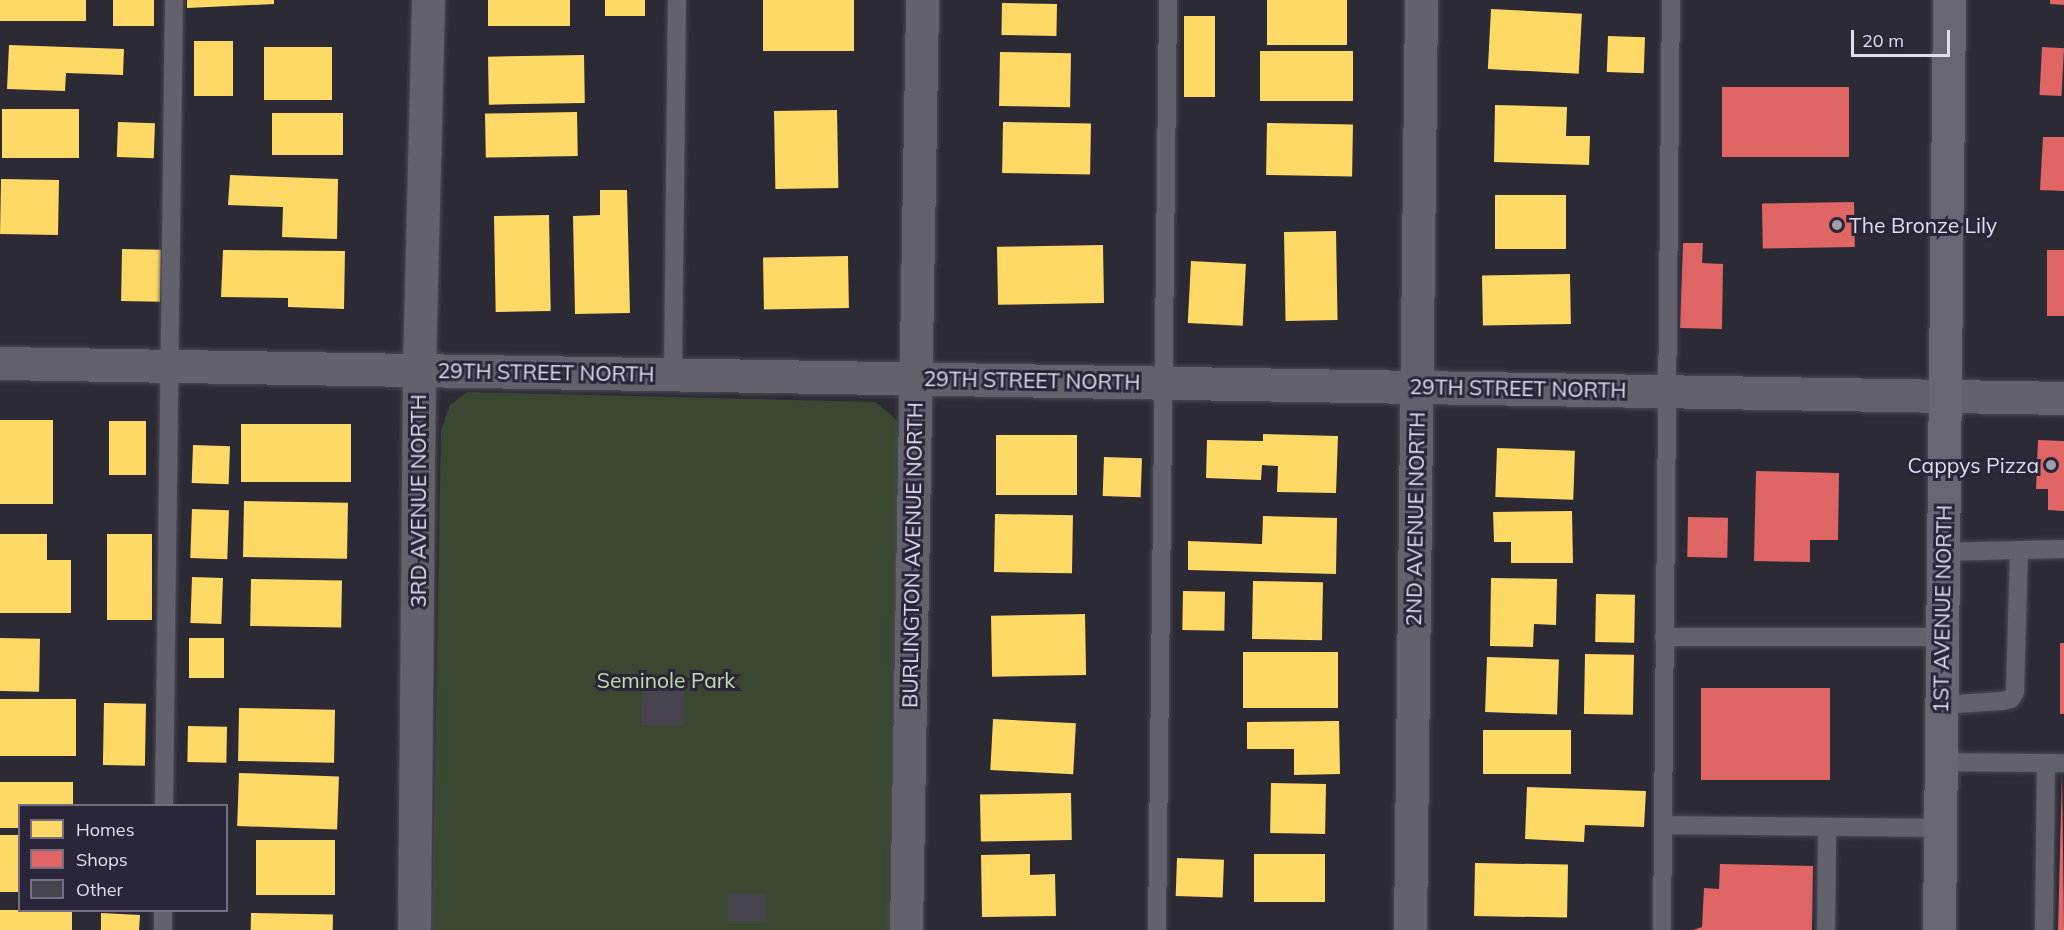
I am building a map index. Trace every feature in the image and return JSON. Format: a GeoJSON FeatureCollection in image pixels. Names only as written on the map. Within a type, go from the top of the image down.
{"type":"FeatureCollection","features":[{"type":"Feature","properties":{"kind":"main road","name":"1ST AVENUE NORTH"},"geometry":{"type":"LineString","coordinates":[[1939,930],[1949,0]]}},
{"type":"Feature","properties":{"kind":"street","name":"3RD AVENUE NORTH"},"geometry":{"type":"LineString","coordinates":[[414,930],[419,370],[428,0]]}},
{"type":"Feature","properties":{"kind":"street","name":"BURLINGTON AVENUE NORTH"},"geometry":{"type":"LineString","coordinates":[[906,930],[922,0]]}},
{"type":"Feature","properties":{"kind":"street","name":"2ND AVENUE NORTH"},"geometry":{"type":"LineString","coordinates":[[1410,930],[1421,0]]}},
{"type":"Feature","properties":{"kind":"street","name":"29TH STREET NORTH"},"geometry":{"type":"LineString","coordinates":[[0,363],[2064,398]]}},
{"type":"Feature","properties":{"kind":"lane"},"geometry":{"type":"LineString","coordinates":[[164,804],[174,0]]}},
{"type":"Feature","properties":{"kind":"lane"},"geometry":{"type":"LineString","coordinates":[[673,375],[677,0]]}},
{"type":"Feature","properties":{"kind":"lane"},"geometry":{"type":"LineString","coordinates":[[1157,930],[1168,0]]}},
{"type":"Feature","properties":{"kind":"lane"},"geometry":{"type":"LineString","coordinates":[[1662,930],[1671,0]]}},
{"type":"Feature","properties":{"kind":"lane"},"geometry":{"type":"LineString","coordinates":[[1943,552],[2064,549]]}},
{"type":"Feature","properties":{"kind":"lane"},"geometry":{"type":"LineString","coordinates":[[1941,705],[2002,701],[2011,699],[2015,692],[2019,550]]}},
{"type":"Feature","properties":{"kind":"lane"},"geometry":{"type":"LineString","coordinates":[[1664,637],[1942,637]]}},
{"type":"Feature","properties":{"kind":"lane"},"geometry":{"type":"LineString","coordinates":[[1941,762],[2055,763],[2044,930]]}},
{"type":"Feature","properties":{"kind":"lane"},"geometry":{"type":"LineString","coordinates":[[1663,825],[1940,828]]}},
{"type":"Feature","properties":{"kind":"lane"},"geometry":{"type":"LineString","coordinates":[[1826,930],[1827,827]]}},
{"type":"Feature","properties":{"kind":"lane"},"geometry":{"type":"LineString","coordinates":[[163,912],[163,930]]}},
{"type":"Feature","properties":{"kind":"green space","name":"Seminole Park"},"geometry":{"type":"Polygon","coordinates":[[[467,392],[876,402],[899,422],[891,930],[432,930],[441,430],[450,405],[467,392]]]}},
{"type":"Feature","properties":{"kind":"building: Homes"},"geometry":{"type":"Polygon","coordinates":[[[0,0],[86,0],[86,21],[0,21],[0,0]]]}},
{"type":"Feature","properties":{"kind":"building: Homes"},"geometry":{"type":"Polygon","coordinates":[[[113,0],[154,0],[154,26],[113,26],[113,0]]]}},
{"type":"Feature","properties":{"kind":"building: Homes"},"geometry":{"type":"Polygon","coordinates":[[[187,0],[274,0],[274,4],[187,8],[187,0]]]}},
{"type":"Feature","properties":{"kind":"building: Homes"},"geometry":{"type":"Polygon","coordinates":[[[488,0],[570,0],[570,26],[488,26],[488,0]]]}},
{"type":"Feature","properties":{"kind":"building: Homes"},"geometry":{"type":"Polygon","coordinates":[[[605,0],[645,0],[645,16],[605,16],[605,0]]]}},
{"type":"Feature","properties":{"kind":"building: Homes"},"geometry":{"type":"Polygon","coordinates":[[[763,0],[854,0],[854,51],[763,51],[763,0]]]}},
{"type":"Feature","properties":{"kind":"building: Homes"},"geometry":{"type":"Polygon","coordinates":[[[1267,0],[1347,0],[1347,45],[1267,45],[1267,0]]]}},
{"type":"Feature","properties":{"kind":"building: Homes"},"geometry":{"type":"Polygon","coordinates":[[[1002,3],[1057,4],[1056,36],[1001,35],[1002,3]]]}},
{"type":"Feature","properties":{"kind":"building: Homes"},"geometry":{"type":"Polygon","coordinates":[[[1491,9],[1582,14],[1579,74],[1488,69],[1491,9]]]}},
{"type":"Feature","properties":{"kind":"building: Homes"},"geometry":{"type":"Polygon","coordinates":[[[1184,16],[1215,16],[1215,97],[1184,97],[1184,16]]]}},
{"type":"Feature","properties":{"kind":"building: Homes"},"geometry":{"type":"Polygon","coordinates":[[[1608,36],[1645,37],[1644,73],[1607,72],[1608,36]]]}},
{"type":"Feature","properties":{"kind":"building: Homes"},"geometry":{"type":"Polygon","coordinates":[[[194,41],[233,41],[233,96],[194,96],[194,41]]]}},
{"type":"Feature","properties":{"kind":"building: Homes"},"geometry":{"type":"Polygon","coordinates":[[[9,45],[124,49],[123,75],[66,73],[65,91],[7,89],[9,45]]]}},
{"type":"Feature","properties":{"kind":"building: Homes"},"geometry":{"type":"Polygon","coordinates":[[[264,47],[332,47],[332,100],[264,100],[264,47]]]}},
{"type":"Feature","properties":{"kind":"building: Homes"},"geometry":{"type":"Polygon","coordinates":[[[1260,51],[1353,51],[1353,101],[1260,101],[1260,51]]]}},
{"type":"Feature","properties":{"kind":"building: Homes"},"geometry":{"type":"Polygon","coordinates":[[[1000,52],[1071,53],[1070,107],[999,106],[1000,52]]]}},
{"type":"Feature","properties":{"kind":"building: Homes"},"geometry":{"type":"Polygon","coordinates":[[[584,55],[585,103],[489,105],[488,57],[584,55]]]}},
{"type":"Feature","properties":{"kind":"building: Homes"},"geometry":{"type":"Polygon","coordinates":[[[1495,105],[1567,107],[1566,136],[1590,136],[1589,165],[1494,162],[1495,105]]]}},
{"type":"Feature","properties":{"kind":"building: Homes"},"geometry":{"type":"Polygon","coordinates":[[[2,109],[79,109],[79,158],[2,158],[2,109]]]}},
{"type":"Feature","properties":{"kind":"building: Homes"},"geometry":{"type":"Polygon","coordinates":[[[837,110],[838,188],[775,189],[774,111],[837,110]]]}},
{"type":"Feature","properties":{"kind":"building: Homes"},"geometry":{"type":"Polygon","coordinates":[[[577,112],[578,156],[486,158],[485,114],[577,112]]]}},
{"type":"Feature","properties":{"kind":"building: Homes"},"geometry":{"type":"Polygon","coordinates":[[[272,113],[343,113],[343,155],[272,155],[272,113]]]}},
{"type":"Feature","properties":{"kind":"building: Homes"},"geometry":{"type":"Polygon","coordinates":[[[118,122],[155,123],[154,158],[117,157],[118,122]]]}},
{"type":"Feature","properties":{"kind":"building: Homes"},"geometry":{"type":"Polygon","coordinates":[[[1003,122],[1091,124],[1090,175],[1002,173],[1003,122]]]}},
{"type":"Feature","properties":{"kind":"building: Homes"},"geometry":{"type":"Polygon","coordinates":[[[1267,123],[1353,125],[1352,176],[1266,175],[1267,123]]]}},
{"type":"Feature","properties":{"kind":"building: Homes"},"geometry":{"type":"Polygon","coordinates":[[[230,175],[338,179],[337,239],[282,237],[283,207],[228,205],[230,175]]]}},
{"type":"Feature","properties":{"kind":"building: Homes"},"geometry":{"type":"Polygon","coordinates":[[[1,179],[59,180],[58,235],[0,234],[1,179]]]}},
{"type":"Feature","properties":{"kind":"building: Homes"},"geometry":{"type":"Polygon","coordinates":[[[600,190],[627,190],[630,313],[575,314],[573,216],[600,215],[600,190]]]}},
{"type":"Feature","properties":{"kind":"building: Homes"},"geometry":{"type":"Polygon","coordinates":[[[1495,195],[1566,195],[1566,249],[1495,249],[1495,195]]]}},
{"type":"Feature","properties":{"kind":"building: Homes"},"geometry":{"type":"Polygon","coordinates":[[[549,215],[551,311],[496,312],[494,216],[549,215]]]}},
{"type":"Feature","properties":{"kind":"building: Homes"},"geometry":{"type":"Polygon","coordinates":[[[1336,231],[1338,320],[1286,321],[1284,232],[1336,231]]]}},
{"type":"Feature","properties":{"kind":"building: Homes"},"geometry":{"type":"Polygon","coordinates":[[[1103,245],[1104,303],[998,305],[997,247],[1103,245]]]}},
{"type":"Feature","properties":{"kind":"building: Homes"},"geometry":{"type":"Polygon","coordinates":[[[122,249],[161,250],[160,302],[121,301],[122,249]]]}},
{"type":"Feature","properties":{"kind":"building: Homes"},"geometry":{"type":"Polygon","coordinates":[[[223,250],[345,251],[344,309],[288,307],[288,298],[221,297],[223,250]]]}},
{"type":"Feature","properties":{"kind":"building: Homes"},"geometry":{"type":"Polygon","coordinates":[[[848,256],[849,308],[764,309],[763,257],[848,256]]]}},
{"type":"Feature","properties":{"kind":"building: Homes"},"geometry":{"type":"Polygon","coordinates":[[[1191,261],[1246,264],[1243,326],[1188,323],[1191,261]]]}},
{"type":"Feature","properties":{"kind":"building: Homes"},"geometry":{"type":"Polygon","coordinates":[[[1570,274],[1571,324],[1483,326],[1482,276],[1570,274]]]}},
{"type":"Feature","properties":{"kind":"building: Homes"},"geometry":{"type":"Polygon","coordinates":[[[0,420],[53,420],[53,504],[0,504],[0,420]]]}},
{"type":"Feature","properties":{"kind":"building: Homes"},"geometry":{"type":"Polygon","coordinates":[[[109,421],[146,421],[146,475],[109,475],[109,421]]]}},
{"type":"Feature","properties":{"kind":"building: Homes"},"geometry":{"type":"Polygon","coordinates":[[[241,424],[351,424],[351,482],[241,482],[241,424]]]}},
{"type":"Feature","properties":{"kind":"building: Homes"},"geometry":{"type":"Polygon","coordinates":[[[1263,434],[1338,436],[1336,493],[1277,492],[1278,466],[1262,465],[1261,480],[1206,478],[1207,440],[1263,441],[1263,434]]]}},
{"type":"Feature","properties":{"kind":"building: Homes"},"geometry":{"type":"Polygon","coordinates":[[[996,435],[1077,435],[1077,495],[996,495],[996,435]]]}},
{"type":"Feature","properties":{"kind":"building: Homes"},"geometry":{"type":"Polygon","coordinates":[[[193,445],[230,446],[229,484],[192,483],[193,445]]]}},
{"type":"Feature","properties":{"kind":"building: Homes"},"geometry":{"type":"Polygon","coordinates":[[[1497,448],[1575,451],[1573,500],[1495,497],[1497,448]]]}},
{"type":"Feature","properties":{"kind":"building: Homes"},"geometry":{"type":"Polygon","coordinates":[[[1104,457],[1142,458],[1141,497],[1103,496],[1104,457]]]}},
{"type":"Feature","properties":{"kind":"building: Homes"},"geometry":{"type":"Polygon","coordinates":[[[244,501],[348,503],[347,559],[243,557],[244,501]]]}},
{"type":"Feature","properties":{"kind":"building: Homes"},"geometry":{"type":"Polygon","coordinates":[[[192,509],[229,510],[227,559],[190,558],[192,509]]]}},
{"type":"Feature","properties":{"kind":"building: Homes"},"geometry":{"type":"Polygon","coordinates":[[[1572,511],[1573,563],[1511,563],[1511,542],[1494,542],[1493,512],[1572,511]]]}},
{"type":"Feature","properties":{"kind":"building: Homes"},"geometry":{"type":"Polygon","coordinates":[[[995,514],[1073,515],[1072,573],[994,572],[995,514]]]}},
{"type":"Feature","properties":{"kind":"building: Homes"},"geometry":{"type":"Polygon","coordinates":[[[1263,516],[1337,518],[1336,574],[1188,570],[1188,541],[1262,544],[1263,516]]]}},
{"type":"Feature","properties":{"kind":"building: Homes"},"geometry":{"type":"Polygon","coordinates":[[[0,534],[47,534],[47,560],[71,560],[71,613],[0,613],[0,534]]]}},
{"type":"Feature","properties":{"kind":"building: Homes"},"geometry":{"type":"Polygon","coordinates":[[[107,534],[152,534],[152,620],[107,620],[107,534]]]}},
{"type":"Feature","properties":{"kind":"building: Homes"},"geometry":{"type":"Polygon","coordinates":[[[192,577],[223,578],[221,624],[190,623],[192,577]]]}},
{"type":"Feature","properties":{"kind":"building: Homes"},"geometry":{"type":"Polygon","coordinates":[[[1491,578],[1557,579],[1556,625],[1534,624],[1533,647],[1490,646],[1491,578]]]}},
{"type":"Feature","properties":{"kind":"building: Homes"},"geometry":{"type":"Polygon","coordinates":[[[251,579],[342,581],[341,628],[250,626],[251,579]]]}},
{"type":"Feature","properties":{"kind":"building: Homes"},"geometry":{"type":"Polygon","coordinates":[[[1253,581],[1323,582],[1322,640],[1252,639],[1253,581]]]}},
{"type":"Feature","properties":{"kind":"building: Homes"},"geometry":{"type":"Polygon","coordinates":[[[1183,591],[1225,592],[1224,631],[1182,630],[1183,591]]]}},
{"type":"Feature","properties":{"kind":"building: Homes"},"geometry":{"type":"Polygon","coordinates":[[[1596,594],[1635,595],[1634,643],[1595,642],[1596,594]]]}},
{"type":"Feature","properties":{"kind":"building: Homes"},"geometry":{"type":"Polygon","coordinates":[[[1085,614],[1086,675],[992,677],[991,616],[1085,614]]]}},
{"type":"Feature","properties":{"kind":"building: Homes"},"geometry":{"type":"Polygon","coordinates":[[[0,638],[40,639],[39,692],[0,691],[0,638]]]}},
{"type":"Feature","properties":{"kind":"building: Homes"},"geometry":{"type":"Polygon","coordinates":[[[189,638],[224,638],[224,678],[189,678],[189,638]]]}},
{"type":"Feature","properties":{"kind":"building: Homes"},"geometry":{"type":"Polygon","coordinates":[[[1243,652],[1338,652],[1338,708],[1243,708],[1243,652]]]}},
{"type":"Feature","properties":{"kind":"building: Homes"},"geometry":{"type":"Polygon","coordinates":[[[1585,654],[1634,655],[1633,715],[1584,714],[1585,654]]]}},
{"type":"Feature","properties":{"kind":"building: Homes"},"geometry":{"type":"Polygon","coordinates":[[[1487,657],[1559,660],[1557,714],[1485,712],[1487,657]]]}},
{"type":"Feature","properties":{"kind":"building: Homes"},"geometry":{"type":"Polygon","coordinates":[[[0,699],[76,699],[76,756],[0,756],[0,699]]]}},
{"type":"Feature","properties":{"kind":"building: Homes"},"geometry":{"type":"Polygon","coordinates":[[[104,703],[146,704],[145,766],[103,765],[104,703]]]}},
{"type":"Feature","properties":{"kind":"building: Homes"},"geometry":{"type":"Polygon","coordinates":[[[239,708],[335,710],[334,763],[238,761],[239,708]]]}},
{"type":"Feature","properties":{"kind":"building: Homes"},"geometry":{"type":"Polygon","coordinates":[[[993,719],[1076,723],[1073,774],[990,770],[993,719]]]}},
{"type":"Feature","properties":{"kind":"building: Homes"},"geometry":{"type":"Polygon","coordinates":[[[1339,721],[1340,774],[1294,775],[1294,749],[1247,749],[1247,722],[1339,721]]]}},
{"type":"Feature","properties":{"kind":"building: Homes"},"geometry":{"type":"Polygon","coordinates":[[[188,726],[227,727],[226,763],[187,762],[188,726]]]}},
{"type":"Feature","properties":{"kind":"building: Homes"},"geometry":{"type":"Polygon","coordinates":[[[1483,730],[1571,730],[1571,774],[1483,774],[1483,730]]]}},
{"type":"Feature","properties":{"kind":"building: Homes"},"geometry":{"type":"Polygon","coordinates":[[[239,773],[339,776],[337,829],[237,826],[239,773]]]}},
{"type":"Feature","properties":{"kind":"building: Homes"},"geometry":{"type":"Polygon","coordinates":[[[0,782],[73,782],[73,804],[18,804],[18,828],[0,828],[0,782]]]}},
{"type":"Feature","properties":{"kind":"building: Homes"},"geometry":{"type":"Polygon","coordinates":[[[1271,783],[1326,784],[1325,834],[1270,833],[1271,783]]]}},
{"type":"Feature","properties":{"kind":"building: Homes"},"geometry":{"type":"Polygon","coordinates":[[[1527,787],[1646,791],[1644,827],[1585,825],[1584,842],[1525,839],[1527,787]]]}},
{"type":"Feature","properties":{"kind":"building: Homes"},"geometry":{"type":"Polygon","coordinates":[[[1071,793],[1072,840],[981,842],[980,795],[1071,793]]]}},
{"type":"Feature","properties":{"kind":"building: Homes"},"geometry":{"type":"Polygon","coordinates":[[[0,835],[18,835],[18,892],[0,892],[0,835]]]}},
{"type":"Feature","properties":{"kind":"building: Homes"},"geometry":{"type":"Polygon","coordinates":[[[256,840],[335,840],[335,895],[256,895],[256,840]]]}},
{"type":"Feature","properties":{"kind":"building: Homes"},"geometry":{"type":"Polygon","coordinates":[[[1030,854],[1030,875],[1055,874],[1056,916],[982,917],[981,855],[1030,854]]]}},
{"type":"Feature","properties":{"kind":"building: Homes"},"geometry":{"type":"Polygon","coordinates":[[[1254,854],[1325,854],[1325,902],[1254,902],[1254,854]]]}},
{"type":"Feature","properties":{"kind":"building: Homes"},"geometry":{"type":"Polygon","coordinates":[[[1177,858],[1224,860],[1223,898],[1176,896],[1177,858]]]}},
{"type":"Feature","properties":{"kind":"building: Homes"},"geometry":{"type":"Polygon","coordinates":[[[1475,863],[1568,865],[1567,918],[1474,916],[1475,863]]]}},
{"type":"Feature","properties":{"kind":"building: Homes"},"geometry":{"type":"Polygon","coordinates":[[[0,910],[72,912],[72,930],[0,930],[0,910]]]}},
{"type":"Feature","properties":{"kind":"building: Homes"},"geometry":{"type":"Polygon","coordinates":[[[101,913],[140,915],[139,930],[101,930],[101,913]]]}},
{"type":"Feature","properties":{"kind":"building: Homes"},"geometry":{"type":"Polygon","coordinates":[[[251,913],[333,914],[333,930],[251,930],[251,913]]]}},
{"type":"Feature","properties":{"kind":"building: Shops"},"geometry":{"type":"Polygon","coordinates":[[[2050,0],[2064,0],[2064,5],[2050,4],[2050,0]]]}},
{"type":"Feature","properties":{"kind":"building: Shops"},"geometry":{"type":"Polygon","coordinates":[[[2042,47],[2064,48],[2061,96],[2039,95],[2042,47]]]}},
{"type":"Feature","properties":{"kind":"building: Shops"},"geometry":{"type":"Polygon","coordinates":[[[1722,87],[1849,87],[1849,157],[1722,157],[1722,87]]]}},
{"type":"Feature","properties":{"kind":"building: Shops"},"geometry":{"type":"Polygon","coordinates":[[[2043,137],[2064,137],[2064,191],[2040,190],[2043,137]]]}},
{"type":"Feature","properties":{"kind":"building: Shops"},"geometry":{"type":"Polygon","coordinates":[[[1854,202],[1855,247],[1763,249],[1762,204],[1854,202]]]}},
{"type":"Feature","properties":{"kind":"building: Shops"},"geometry":{"type":"Polygon","coordinates":[[[1683,243],[1703,243],[1702,263],[1723,264],[1722,329],[1680,328],[1683,243]]]}},
{"type":"Feature","properties":{"kind":"building: Shops"},"geometry":{"type":"Polygon","coordinates":[[[2047,250],[2064,250],[2064,316],[2047,316],[2047,250]]]}},
{"type":"Feature","properties":{"kind":"building: Shops","name":"Cappys Pizza"},"geometry":{"type":"Polygon","coordinates":[[[2038,440],[2064,441],[2064,511],[2048,510],[2048,489],[2036,489],[2038,440]]]}},
{"type":"Feature","properties":{"kind":"building: Shops"},"geometry":{"type":"Polygon","coordinates":[[[1756,471],[1839,473],[1838,540],[1810,540],[1810,562],[1754,561],[1756,471]]]}},
{"type":"Feature","properties":{"kind":"building: Shops"},"geometry":{"type":"Polygon","coordinates":[[[1688,517],[1728,518],[1727,558],[1687,557],[1688,517]]]}},
{"type":"Feature","properties":{"kind":"building: Shops"},"geometry":{"type":"Polygon","coordinates":[[[2060,643],[2064,643],[2064,714],[2060,714],[2060,643]]]}},
{"type":"Feature","properties":{"kind":"building: Shops"},"geometry":{"type":"Polygon","coordinates":[[[1701,688],[1830,688],[1830,780],[1701,780],[1701,688]]]}},
{"type":"Feature","properties":{"kind":"building: Shops"},"geometry":{"type":"Polygon","coordinates":[[[2062,771],[2064,930],[2058,930],[2062,771]]]}},
{"type":"Feature","properties":{"kind":"building: Shops"},"geometry":{"type":"Polygon","coordinates":[[[1720,864],[1813,866],[1812,930],[1693,930],[1702,927],[1704,888],[1719,889],[1720,864]]]}},
{"type":"Feature","properties":{"kind":"building: Other"},"geometry":{"type":"Polygon","coordinates":[[[642,684],[684,685],[683,726],[641,725],[642,684]]]}},
{"type":"Feature","properties":{"kind":"building: Other"},"geometry":{"type":"Polygon","coordinates":[[[728,894],[766,894],[766,921],[728,921],[728,894]]]}},
{"type":"Feature","properties":{"kind":"place","name":"The Bronze Lily"},"geometry":{"type":"Point","coordinates":[1837,225]}},
{"type":"Feature","properties":{"kind":"place","name":"Cappys Pizza"},"geometry":{"type":"Point","coordinates":[2051,465]}}]}
